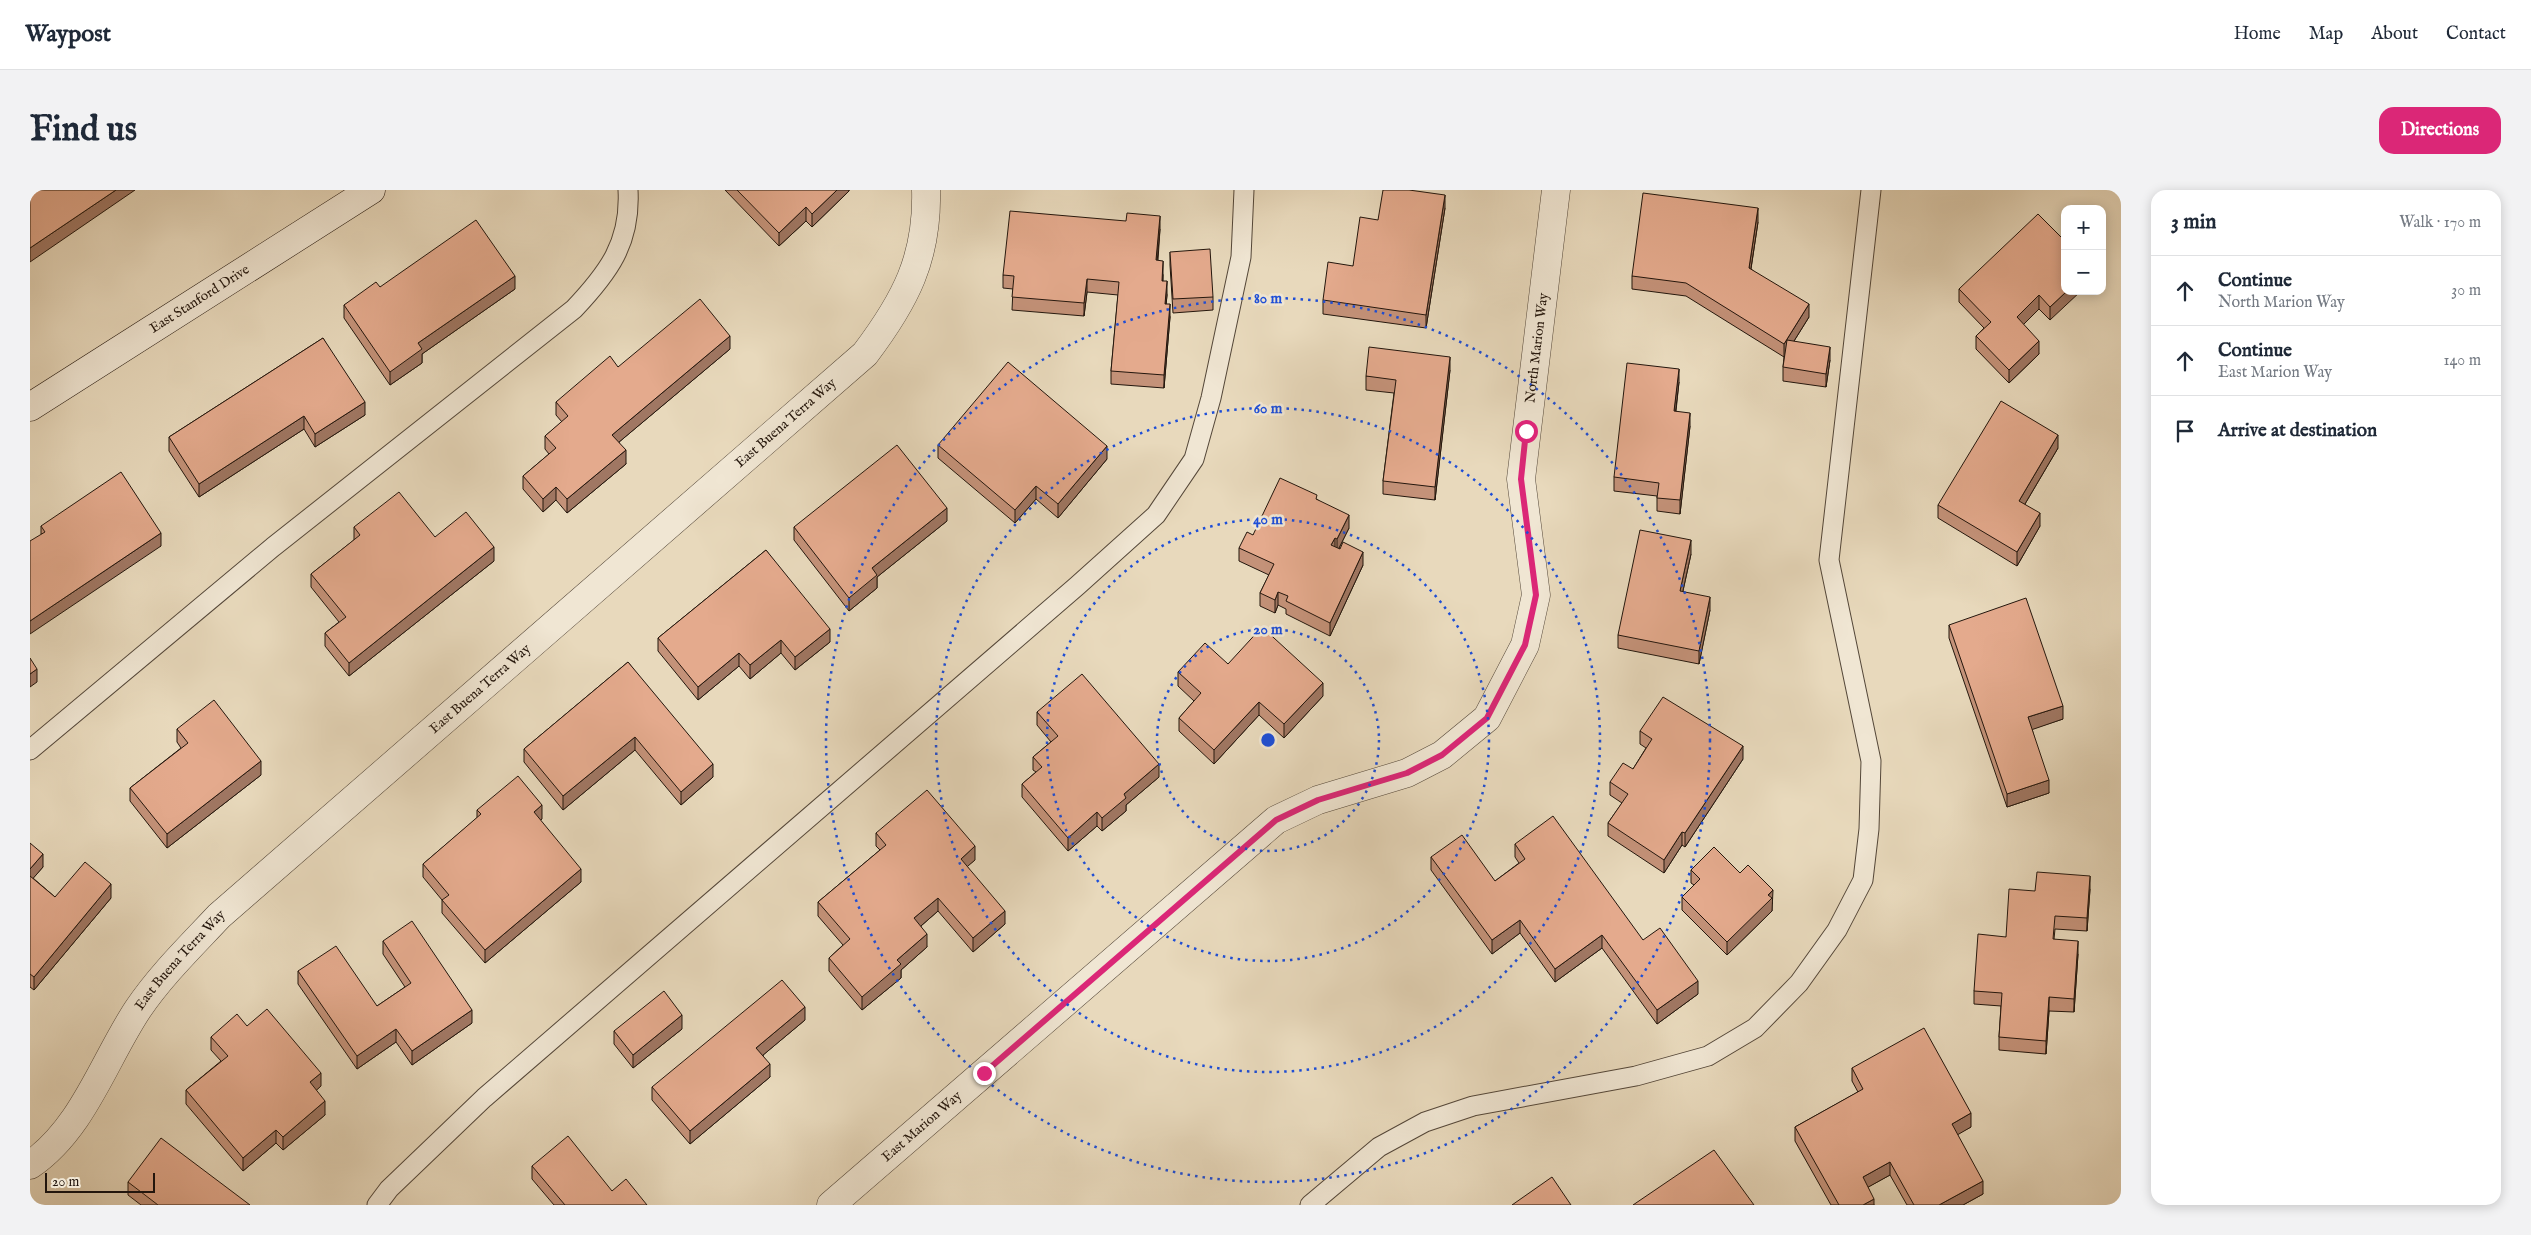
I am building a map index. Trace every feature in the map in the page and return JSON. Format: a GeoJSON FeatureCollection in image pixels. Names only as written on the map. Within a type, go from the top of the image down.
{"type":"FeatureCollection","features":[{"type":"Feature","properties":{"kind":"street","name":"East Stanford Drive"},"geometry":{"type":"LineString","coordinates":[[30,408],[370,190]]}},
{"type":"Feature","properties":{"kind":"street","name":"East Buena Terra Way"},"geometry":{"type":"LineString","coordinates":[[30,1165],[46,1154],[65,1134],[139,1008],[172,966],[219,916],[865,354],[892,319],[910,284],[922,246],[927,219],[926,190]]}},
{"type":"Feature","properties":{"kind":"street","name":"North Marion Way"},"geometry":{"type":"LineString","coordinates":[[1536,595],[1521,479],[1556,190]]}},
{"type":"Feature","properties":{"kind":"street","name":"East Marion Way"},"geometry":{"type":"LineString","coordinates":[[830,1205],[1276,820],[1318,800],[1407,773],[1442,755],[1487,718],[1525,645],[1536,595]]}},
{"type":"Feature","properties":{"kind":"lane"},"geometry":{"type":"LineString","coordinates":[[30,750],[281,541],[574,309],[600,281],[620,250],[630,212],[628,190]]}},
{"type":"Feature","properties":{"kind":"lane"},"geometry":{"type":"LineString","coordinates":[[377,1205],[388,1189],[484,1098],[1077,586],[1156,515],[1194,459],[1211,398],[1241,257],[1244,190]]}},
{"type":"Feature","properties":{"kind":"lane"},"geometry":{"type":"LineString","coordinates":[[1310,1205],[1380,1147],[1425,1122],[1473,1106],[1636,1076],[1708,1056],[1755,1028],[1799,983],[1837,930],[1863,880],[1869,828],[1871,761],[1829,560],[1871,190]]}},
{"type":"Feature","properties":{"kind":"building"},"geometry":{"type":"Polygon","coordinates":[[[30,190],[116,190],[30,248],[30,190]]]}},
{"type":"Feature","properties":{"kind":"building"},"geometry":{"type":"Polygon","coordinates":[[[737,190],[837,190],[812,214],[806,207],[779,233],[737,190]]]}},
{"type":"Feature","properties":{"kind":"building"},"geometry":{"type":"Polygon","coordinates":[[[1383,190],[1409,190],[1445,195],[1426,315],[1323,300],[1328,262],[1353,266],[1360,217],[1378,220],[1383,190]]]}},
{"type":"Feature","properties":{"kind":"building"},"geometry":{"type":"Polygon","coordinates":[[[1643,193],[1758,208],[1749,268],[1809,304],[1784,344],[1686,283],[1632,276],[1643,193]]]}},
{"type":"Feature","properties":{"kind":"building"},"geometry":{"type":"Polygon","coordinates":[[[1010,211],[1126,221],[1127,213],[1160,216],[1156,260],[1163,261],[1162,281],[1167,281],[1165,304],[1170,304],[1164,375],[1111,371],[1119,282],[1087,279],[1084,303],[1012,297],[1014,276],[1003,275],[1010,211]]]}},
{"type":"Feature","properties":{"kind":"building"},"geometry":{"type":"Polygon","coordinates":[[[2038,214],[2061,237],[2061,295],[2063,295],[2050,307],[2039,295],[2017,317],[2039,341],[2009,370],[1976,336],[1991,322],[1959,289],[2038,214]]]}},
{"type":"Feature","properties":{"kind":"building"},"geometry":{"type":"Polygon","coordinates":[[[476,220],[515,276],[418,343],[422,349],[390,372],[344,305],[376,282],[380,287],[476,220]]]}},
{"type":"Feature","properties":{"kind":"building"},"geometry":{"type":"Polygon","coordinates":[[[1210,249],[1213,297],[1173,299],[1170,252],[1210,249]]]}},
{"type":"Feature","properties":{"kind":"building"},"geometry":{"type":"Polygon","coordinates":[[[700,299],[730,336],[612,435],[626,450],[567,499],[556,487],[543,499],[523,476],[556,448],[545,436],[568,416],[556,402],[610,356],[618,367],[700,299]]]}},
{"type":"Feature","properties":{"kind":"building"},"geometry":{"type":"Polygon","coordinates":[[[323,338],[365,402],[315,434],[304,416],[199,484],[169,437],[323,338]]]}},
{"type":"Feature","properties":{"kind":"building"},"geometry":{"type":"Polygon","coordinates":[[[1787,340],[1830,347],[1826,374],[1783,367],[1787,340]]]}},
{"type":"Feature","properties":{"kind":"building"},"geometry":{"type":"Polygon","coordinates":[[[1369,347],[1450,357],[1435,487],[1383,481],[1396,380],[1366,376],[1369,347]]]}},
{"type":"Feature","properties":{"kind":"building"},"geometry":{"type":"Polygon","coordinates":[[[1008,362],[1107,446],[1058,504],[1036,486],[1015,510],[938,445],[1008,362]]]}},
{"type":"Feature","properties":{"kind":"building"},"geometry":{"type":"Polygon","coordinates":[[[1627,363],[1679,369],[1674,411],[1690,413],[1680,500],[1657,498],[1659,483],[1614,477],[1627,363]]]}},
{"type":"Feature","properties":{"kind":"building"},"geometry":{"type":"Polygon","coordinates":[[[2001,401],[2058,435],[2019,501],[2040,513],[2017,552],[1938,505],[2001,401]]]}},
{"type":"Feature","properties":{"kind":"building"},"geometry":{"type":"Polygon","coordinates":[[[897,445],[947,508],[872,568],[877,575],[849,598],[794,527],[897,445]]]}},
{"type":"Feature","properties":{"kind":"building"},"geometry":{"type":"Polygon","coordinates":[[[121,472],[161,533],[30,621],[30,541],[45,532],[41,526],[121,472]]]}},
{"type":"Feature","properties":{"kind":"building"},"geometry":{"type":"Polygon","coordinates":[[[1280,478],[1317,495],[1316,499],[1349,515],[1337,539],[1335,538],[1331,545],[1340,549],[1343,542],[1363,552],[1330,623],[1286,601],[1288,596],[1278,592],[1275,600],[1260,593],[1274,564],[1239,548],[1247,532],[1253,535],[1280,478]]]}},
{"type":"Feature","properties":{"kind":"building"},"geometry":{"type":"Polygon","coordinates":[[[399,492],[435,537],[466,512],[494,547],[349,663],[325,633],[346,617],[311,574],[360,535],[354,527],[399,492]]]}},
{"type":"Feature","properties":{"kind":"building"},"geometry":{"type":"Polygon","coordinates":[[[1640,530],[1691,540],[1680,591],[1710,597],[1699,651],[1618,635],[1640,530]]]}},
{"type":"Feature","properties":{"kind":"building"},"geometry":{"type":"Polygon","coordinates":[[[766,550],[830,629],[795,657],[781,640],[750,665],[739,653],[698,687],[658,638],[766,550]]]}},
{"type":"Feature","properties":{"kind":"building"},"geometry":{"type":"Polygon","coordinates":[[[2026,598],[2063,706],[2028,717],[2049,780],[2007,794],[1949,625],[2026,598]]]}},
{"type":"Feature","properties":{"kind":"building"},"geometry":{"type":"Polygon","coordinates":[[[1262,627],[1323,683],[1284,724],[1259,702],[1214,750],[1179,718],[1201,693],[1178,672],[1205,643],[1228,664],[1262,627]]]}},
{"type":"Feature","properties":{"kind":"building"},"geometry":{"type":"Polygon","coordinates":[[[30,658],[37,669],[30,674],[30,658]]]}},
{"type":"Feature","properties":{"kind":"building"},"geometry":{"type":"Polygon","coordinates":[[[628,662],[713,764],[681,792],[635,737],[563,796],[524,749],[628,662]]]}},
{"type":"Feature","properties":{"kind":"building"},"geometry":{"type":"Polygon","coordinates":[[[1082,674],[1159,764],[1124,794],[1126,798],[1102,818],[1097,812],[1068,838],[1022,784],[1042,767],[1033,757],[1058,736],[1037,712],[1082,674]]]}},
{"type":"Feature","properties":{"kind":"building"},"geometry":{"type":"Polygon","coordinates":[[[1663,697],[1743,746],[1685,833],[1682,832],[1664,860],[1608,823],[1628,794],[1610,782],[1623,763],[1633,769],[1652,739],[1640,731],[1663,697]]]}},
{"type":"Feature","properties":{"kind":"building"},"geometry":{"type":"Polygon","coordinates":[[[214,700],[261,761],[167,834],[130,788],[188,743],[177,729],[214,700]]]}},
{"type":"Feature","properties":{"kind":"building"},"geometry":{"type":"Polygon","coordinates":[[[518,776],[542,805],[534,812],[581,869],[485,950],[442,900],[449,895],[423,864],[481,814],[477,810],[518,776]]]}},
{"type":"Feature","properties":{"kind":"building"},"geometry":{"type":"Polygon","coordinates":[[[927,790],[975,846],[961,859],[1005,911],[973,938],[938,898],[914,918],[927,934],[897,960],[901,964],[862,997],[829,958],[850,939],[818,902],[886,845],[876,833],[927,790]]]}},
{"type":"Feature","properties":{"kind":"building"},"geometry":{"type":"Polygon","coordinates":[[[1553,816],[1643,940],[1660,928],[1698,981],[1657,1010],[1602,935],[1555,969],[1520,920],[1492,940],[1431,857],[1462,835],[1495,881],[1525,859],[1515,844],[1553,816]]]}},
{"type":"Feature","properties":{"kind":"building"},"geometry":{"type":"Polygon","coordinates":[[[30,843],[43,854],[30,869],[30,843]]]}},
{"type":"Feature","properties":{"kind":"building"},"geometry":{"type":"Polygon","coordinates":[[[1714,847],[1740,873],[1748,865],[1773,890],[1768,895],[1772,898],[1727,942],[1682,897],[1700,879],[1691,870],[1714,847]]]}},
{"type":"Feature","properties":{"kind":"building"},"geometry":{"type":"Polygon","coordinates":[[[85,862],[111,884],[34,977],[30,974],[30,876],[55,897],[85,862]]]}},
{"type":"Feature","properties":{"kind":"building"},"geometry":{"type":"Polygon","coordinates":[[[2037,872],[2090,876],[2087,918],[2055,916],[2053,939],[2078,941],[2074,999],[2049,997],[2046,1041],[1999,1037],[2002,993],[1974,991],[1978,934],[2006,937],[2009,889],[2035,891],[2037,872]]]}},
{"type":"Feature","properties":{"kind":"building"},"geometry":{"type":"Polygon","coordinates":[[[412,921],[472,1010],[412,1051],[396,1029],[357,1056],[298,971],[336,946],[377,1006],[411,983],[383,941],[412,921]]]}},
{"type":"Feature","properties":{"kind":"building"},"geometry":{"type":"Polygon","coordinates":[[[782,980],[805,1007],[756,1048],[770,1064],[690,1131],[652,1087],[782,980]]]}},
{"type":"Feature","properties":{"kind":"building"},"geometry":{"type":"Polygon","coordinates":[[[664,991],[682,1015],[633,1055],[614,1031],[664,991]]]}},
{"type":"Feature","properties":{"kind":"building"},"geometry":{"type":"Polygon","coordinates":[[[267,1009],[321,1073],[310,1082],[325,1101],[283,1137],[276,1130],[243,1158],[186,1090],[228,1056],[211,1037],[237,1014],[247,1026],[267,1009]]]}},
{"type":"Feature","properties":{"kind":"building"},"geometry":{"type":"Polygon","coordinates":[[[1924,1028],[1971,1113],[1952,1124],[1983,1181],[1939,1205],[1914,1205],[1890,1162],[1863,1177],[1874,1199],[1863,1205],[1839,1205],[1795,1127],[1863,1089],[1852,1068],[1924,1028]]]}},
{"type":"Feature","properties":{"kind":"building"},"geometry":{"type":"Polygon","coordinates":[[[568,1136],[612,1191],[626,1179],[647,1205],[565,1205],[532,1166],[568,1136]]]}},
{"type":"Feature","properties":{"kind":"building"},"geometry":{"type":"Polygon","coordinates":[[[161,1138],[250,1205],[158,1205],[128,1182],[161,1138]]]}},
{"type":"Feature","properties":{"kind":"building"},"geometry":{"type":"Polygon","coordinates":[[[1714,1150],[1754,1205],[1633,1205],[1714,1150]]]}},
{"type":"Feature","properties":{"kind":"building"},"geometry":{"type":"Polygon","coordinates":[[[1552,1177],[1571,1205],[1512,1205],[1552,1177]]]}},
{"type":"Feature","properties":{"kind":"route"},"geometry":{"type":"LineString","coordinates":[[984,1073],[1235,853],[1276,820],[1318,800],[1407,773],[1442,755],[1487,718],[1525,645],[1536,595],[1534,571],[1525,524],[1521,479],[1526,431]]}}]}
